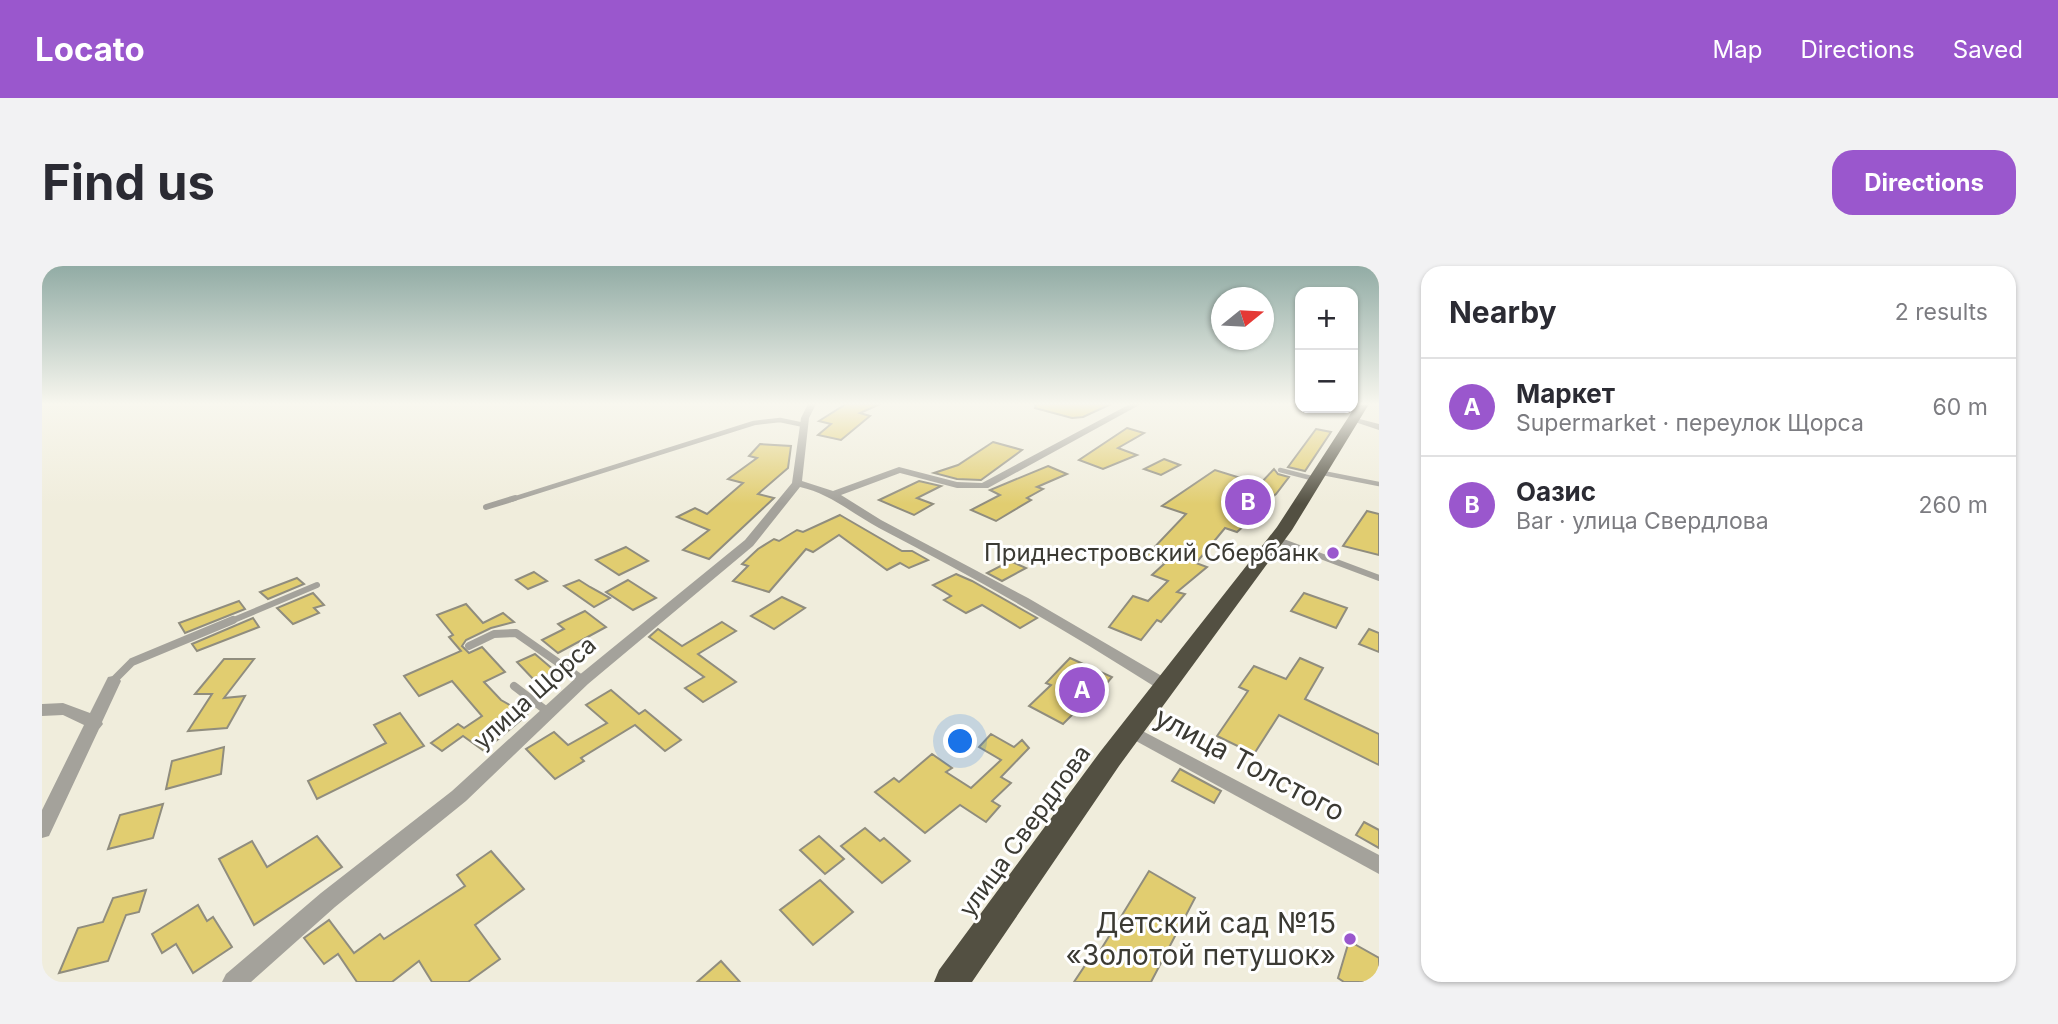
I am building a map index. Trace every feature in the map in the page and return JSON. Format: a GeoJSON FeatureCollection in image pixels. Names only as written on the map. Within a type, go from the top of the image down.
{"type":"FeatureCollection","features":[{"type":"Feature","properties":{"kind":"highway","name":"улица Свердлова"},"geometry":{"type":"LineString","coordinates":[[951,982],[1131,731],[1278,540],[1344,437]]}},
{"type":"Feature","properties":{"kind":"street"},"geometry":{"type":"LineString","coordinates":[[803,437],[797,483],[835,494],[855,510],[955,561],[1166,686]]}},
{"type":"Feature","properties":{"kind":"street"},"geometry":{"type":"LineString","coordinates":[[835,494],[899,470],[966,487],[984,486],[1075,437]]}},
{"type":"Feature","properties":{"kind":"street","name":"улица Щорса"},"geometry":{"type":"LineString","coordinates":[[234,982],[328,900],[460,796],[583,680],[749,543],[797,483]]}},
{"type":"Feature","properties":{"kind":"street"},"geometry":{"type":"LineString","coordinates":[[42,830],[95,724],[113,681]]}},
{"type":"Feature","properties":{"kind":"street"},"geometry":{"type":"LineString","coordinates":[[42,710],[53,707],[74,710],[95,724]]}},
{"type":"Feature","properties":{"kind":"street","name":"улица Толстого"},"geometry":{"type":"LineString","coordinates":[[1131,731],[1379,865]]}},
{"type":"Feature","properties":{"kind":"lane"},"geometry":{"type":"LineString","coordinates":[[486,507],[708,437]]}},
{"type":"Feature","properties":{"kind":"lane"},"geometry":{"type":"LineString","coordinates":[[1280,470],[1379,484]]}},
{"type":"Feature","properties":{"kind":"lane"},"geometry":{"type":"LineString","coordinates":[[1278,540],[1379,578]]}},
{"type":"Feature","properties":{"kind":"lane"},"geometry":{"type":"LineString","coordinates":[[113,681],[132,662],[317,585]]}},
{"type":"Feature","properties":{"kind":"lane"},"geometry":{"type":"LineString","coordinates":[[469,646],[495,634],[516,633],[583,680]]}},
{"type":"Feature","properties":{"kind":"lane"},"geometry":{"type":"LineString","coordinates":[[514,686],[548,712]]}},
{"type":"Feature","properties":{"kind":"building"},"geometry":{"type":"Polygon","coordinates":[[[1113,437],[1136,437],[1118,448],[1137,455],[1103,469],[1079,460],[1113,437]]]}},
{"type":"Feature","properties":{"kind":"building"},"geometry":{"type":"Polygon","coordinates":[[[1310,437],[1327,437],[1305,471],[1288,467],[1310,437]]]}},
{"type":"Feature","properties":{"kind":"building"},"geometry":{"type":"Polygon","coordinates":[[[993,442],[1022,450],[981,480],[957,479],[934,473],[958,465],[993,442]]]}},
{"type":"Feature","properties":{"kind":"building"},"geometry":{"type":"Polygon","coordinates":[[[760,444],[791,446],[788,468],[758,494],[774,498],[709,559],[683,550],[709,530],[677,517],[695,508],[707,514],[743,483],[728,479],[757,458],[749,456],[760,444]]]}},
{"type":"Feature","properties":{"kind":"building"},"geometry":{"type":"Polygon","coordinates":[[[1164,459],[1180,465],[1161,475],[1144,469],[1164,459]]]}},
{"type":"Feature","properties":{"kind":"building"},"geometry":{"type":"Polygon","coordinates":[[[1048,466],[1067,474],[1037,487],[1043,489],[1027,498],[1031,500],[996,521],[971,510],[1000,495],[990,490],[1048,466]]]}},
{"type":"Feature","properties":{"kind":"building"},"geometry":{"type":"Polygon","coordinates":[[[1274,469],[1278,474],[1289,477],[1276,494],[1244,519],[1249,521],[1237,532],[1225,528],[1196,563],[1207,567],[1177,592],[1185,594],[1161,622],[1157,620],[1141,640],[1109,627],[1133,596],[1148,601],[1168,581],[1152,575],[1165,563],[1146,556],[1186,514],[1162,506],[1215,470],[1260,484],[1274,469]]]}},
{"type":"Feature","properties":{"kind":"building"},"geometry":{"type":"Polygon","coordinates":[[[919,481],[941,486],[917,498],[933,504],[914,515],[879,500],[919,481]]]}},
{"type":"Feature","properties":{"kind":"building"},"geometry":{"type":"Polygon","coordinates":[[[1367,511],[1379,514],[1379,555],[1343,546],[1367,511]]]}},
{"type":"Feature","properties":{"kind":"building"},"geometry":{"type":"Polygon","coordinates":[[[840,515],[902,551],[912,551],[928,560],[909,568],[900,563],[887,570],[839,535],[813,552],[806,549],[769,592],[733,581],[748,566],[742,564],[774,539],[779,541],[797,530],[803,532],[840,515]]]}},
{"type":"Feature","properties":{"kind":"building"},"geometry":{"type":"Polygon","coordinates":[[[626,547],[648,561],[619,575],[596,560],[626,547]]]}},
{"type":"Feature","properties":{"kind":"building"},"geometry":{"type":"Polygon","coordinates":[[[1010,561],[1026,568],[1002,581],[987,573],[1010,561]]]}},
{"type":"Feature","properties":{"kind":"building"},"geometry":{"type":"Polygon","coordinates":[[[534,572],[547,581],[528,589],[516,580],[534,572]]]}},
{"type":"Feature","properties":{"kind":"building"},"geometry":{"type":"Polygon","coordinates":[[[956,574],[1037,618],[1020,628],[982,605],[966,613],[944,600],[951,596],[933,585],[956,574]]]}},
{"type":"Feature","properties":{"kind":"building"},"geometry":{"type":"Polygon","coordinates":[[[297,578],[304,584],[268,599],[260,592],[297,578]]]}},
{"type":"Feature","properties":{"kind":"building"},"geometry":{"type":"Polygon","coordinates":[[[579,580],[610,598],[594,607],[564,586],[579,580]]]}},
{"type":"Feature","properties":{"kind":"building"},"geometry":{"type":"Polygon","coordinates":[[[628,580],[656,598],[633,610],[606,592],[628,580]]]}},
{"type":"Feature","properties":{"kind":"building"},"geometry":{"type":"Polygon","coordinates":[[[313,593],[324,605],[314,608],[319,613],[293,624],[277,608],[313,593]]]}},
{"type":"Feature","properties":{"kind":"building"},"geometry":{"type":"Polygon","coordinates":[[[1304,593],[1347,608],[1336,628],[1291,611],[1304,593]]]}},
{"type":"Feature","properties":{"kind":"building"},"geometry":{"type":"Polygon","coordinates":[[[782,597],[805,608],[774,629],[751,616],[782,597]]]}},
{"type":"Feature","properties":{"kind":"building"},"geometry":{"type":"Polygon","coordinates":[[[239,601],[245,609],[185,633],[179,623],[239,601]]]}},
{"type":"Feature","properties":{"kind":"building"},"geometry":{"type":"Polygon","coordinates":[[[466,604],[483,623],[503,613],[514,622],[491,628],[466,640],[462,646],[469,653],[482,647],[505,672],[484,682],[501,700],[527,715],[484,751],[463,736],[442,751],[431,743],[458,724],[464,728],[482,716],[452,681],[419,696],[404,676],[461,651],[449,637],[453,635],[437,615],[466,604]]]}},
{"type":"Feature","properties":{"kind":"building"},"geometry":{"type":"Polygon","coordinates":[[[585,611],[606,627],[558,653],[542,640],[564,629],[558,624],[585,611]]]}},
{"type":"Feature","properties":{"kind":"building"},"geometry":{"type":"Polygon","coordinates":[[[253,618],[259,627],[197,651],[192,644],[253,618]]]}},
{"type":"Feature","properties":{"kind":"building"},"geometry":{"type":"Polygon","coordinates":[[[722,622],[736,631],[698,654],[736,682],[703,702],[685,688],[704,677],[649,637],[658,629],[682,646],[722,622]]]}},
{"type":"Feature","properties":{"kind":"building"},"geometry":{"type":"Polygon","coordinates":[[[1369,629],[1379,633],[1379,652],[1359,644],[1369,629]]]}},
{"type":"Feature","properties":{"kind":"building"},"geometry":{"type":"Polygon","coordinates":[[[535,654],[555,671],[535,681],[517,662],[535,654]]]}},
{"type":"Feature","properties":{"kind":"building"},"geometry":{"type":"Polygon","coordinates":[[[1070,658],[1112,677],[1089,704],[1085,702],[1063,724],[1029,706],[1051,685],[1046,683],[1070,658]]]}},
{"type":"Feature","properties":{"kind":"building"},"geometry":{"type":"Polygon","coordinates":[[[1300,658],[1323,668],[1305,699],[1379,734],[1379,765],[1279,715],[1254,754],[1217,736],[1248,691],[1239,687],[1254,666],[1286,679],[1300,658]]]}},
{"type":"Feature","properties":{"kind":"building"},"geometry":{"type":"Polygon","coordinates":[[[224,659],[254,659],[224,698],[245,696],[227,728],[188,731],[212,694],[195,694],[224,659]]]}},
{"type":"Feature","properties":{"kind":"building"},"geometry":{"type":"Polygon","coordinates":[[[611,690],[639,714],[645,710],[681,740],[665,751],[635,725],[581,758],[584,761],[555,779],[526,749],[554,732],[568,745],[607,723],[586,705],[611,690]]]}},
{"type":"Feature","properties":{"kind":"building"},"geometry":{"type":"Polygon","coordinates":[[[400,713],[424,746],[317,799],[308,781],[386,743],[374,725],[400,713]]]}},
{"type":"Feature","properties":{"kind":"building"},"geometry":{"type":"Polygon","coordinates":[[[991,734],[1014,747],[1022,740],[1029,748],[1001,777],[1011,783],[992,801],[1000,806],[986,822],[960,805],[925,833],[875,792],[894,778],[899,782],[932,754],[952,768],[946,772],[971,788],[1001,760],[979,747],[991,734]]]}},
{"type":"Feature","properties":{"kind":"building"},"geometry":{"type":"Polygon","coordinates":[[[224,747],[221,774],[166,789],[172,761],[224,747]]]}},
{"type":"Feature","properties":{"kind":"building"},"geometry":{"type":"Polygon","coordinates":[[[1180,769],[1221,791],[1214,803],[1172,781],[1180,769]]]}},
{"type":"Feature","properties":{"kind":"building"},"geometry":{"type":"Polygon","coordinates":[[[163,804],[153,838],[108,849],[120,815],[163,804]]]}},
{"type":"Feature","properties":{"kind":"building"},"geometry":{"type":"Polygon","coordinates":[[[1364,822],[1379,830],[1379,848],[1356,835],[1364,822]]]}},
{"type":"Feature","properties":{"kind":"building"},"geometry":{"type":"Polygon","coordinates":[[[865,828],[880,841],[884,838],[910,861],[882,883],[841,846],[865,828]]]}},
{"type":"Feature","properties":{"kind":"building"},"geometry":{"type":"Polygon","coordinates":[[[317,836],[342,867],[254,925],[219,859],[252,841],[267,867],[317,836]]]}},
{"type":"Feature","properties":{"kind":"building"},"geometry":{"type":"Polygon","coordinates":[[[819,836],[844,859],[825,874],[800,850],[819,836]]]}},
{"type":"Feature","properties":{"kind":"building"},"geometry":{"type":"Polygon","coordinates":[[[491,851],[524,889],[475,925],[500,959],[468,982],[432,982],[419,961],[392,982],[357,982],[338,954],[324,964],[304,938],[329,920],[354,953],[380,934],[384,939],[465,886],[457,875],[491,851]]]}},
{"type":"Feature","properties":{"kind":"building"},"geometry":{"type":"Polygon","coordinates":[[[1149,871],[1195,898],[1151,982],[1074,982],[1088,961],[1092,964],[1149,871]]]}},
{"type":"Feature","properties":{"kind":"building"},"geometry":{"type":"Polygon","coordinates":[[[820,880],[853,912],[813,945],[780,910],[820,880]]]}},
{"type":"Feature","properties":{"kind":"building"},"geometry":{"type":"Polygon","coordinates":[[[146,890],[139,912],[126,915],[108,961],[59,973],[78,928],[103,922],[113,898],[146,890]]]}},
{"type":"Feature","properties":{"kind":"building"},"geometry":{"type":"Polygon","coordinates":[[[198,905],[207,921],[213,917],[232,947],[193,973],[176,944],[162,953],[152,934],[198,905]]]}},
{"type":"Feature","properties":{"kind":"building"},"geometry":{"type":"Polygon","coordinates":[[[1349,941],[1379,958],[1379,982],[1344,982],[1338,978],[1349,941]]]}},
{"type":"Feature","properties":{"kind":"building"},"geometry":{"type":"Polygon","coordinates":[[[721,961],[740,982],[697,982],[721,961]]]}},
{"type":"Feature","properties":{"kind":"place","name":"Оазис"},"geometry":{"type":"Point","coordinates":[1248,502]}},
{"type":"Feature","properties":{"kind":"place","name":"Приднестровский Сбербанк"},"geometry":{"type":"Point","coordinates":[1333,553]}},
{"type":"Feature","properties":{"kind":"place","name":"Маркет"},"geometry":{"type":"Point","coordinates":[1082,690]}},
{"type":"Feature","properties":{"kind":"place","name":"Детский сад №15 «Золотой петушок»"},"geometry":{"type":"Point","coordinates":[1350,939]}}]}
